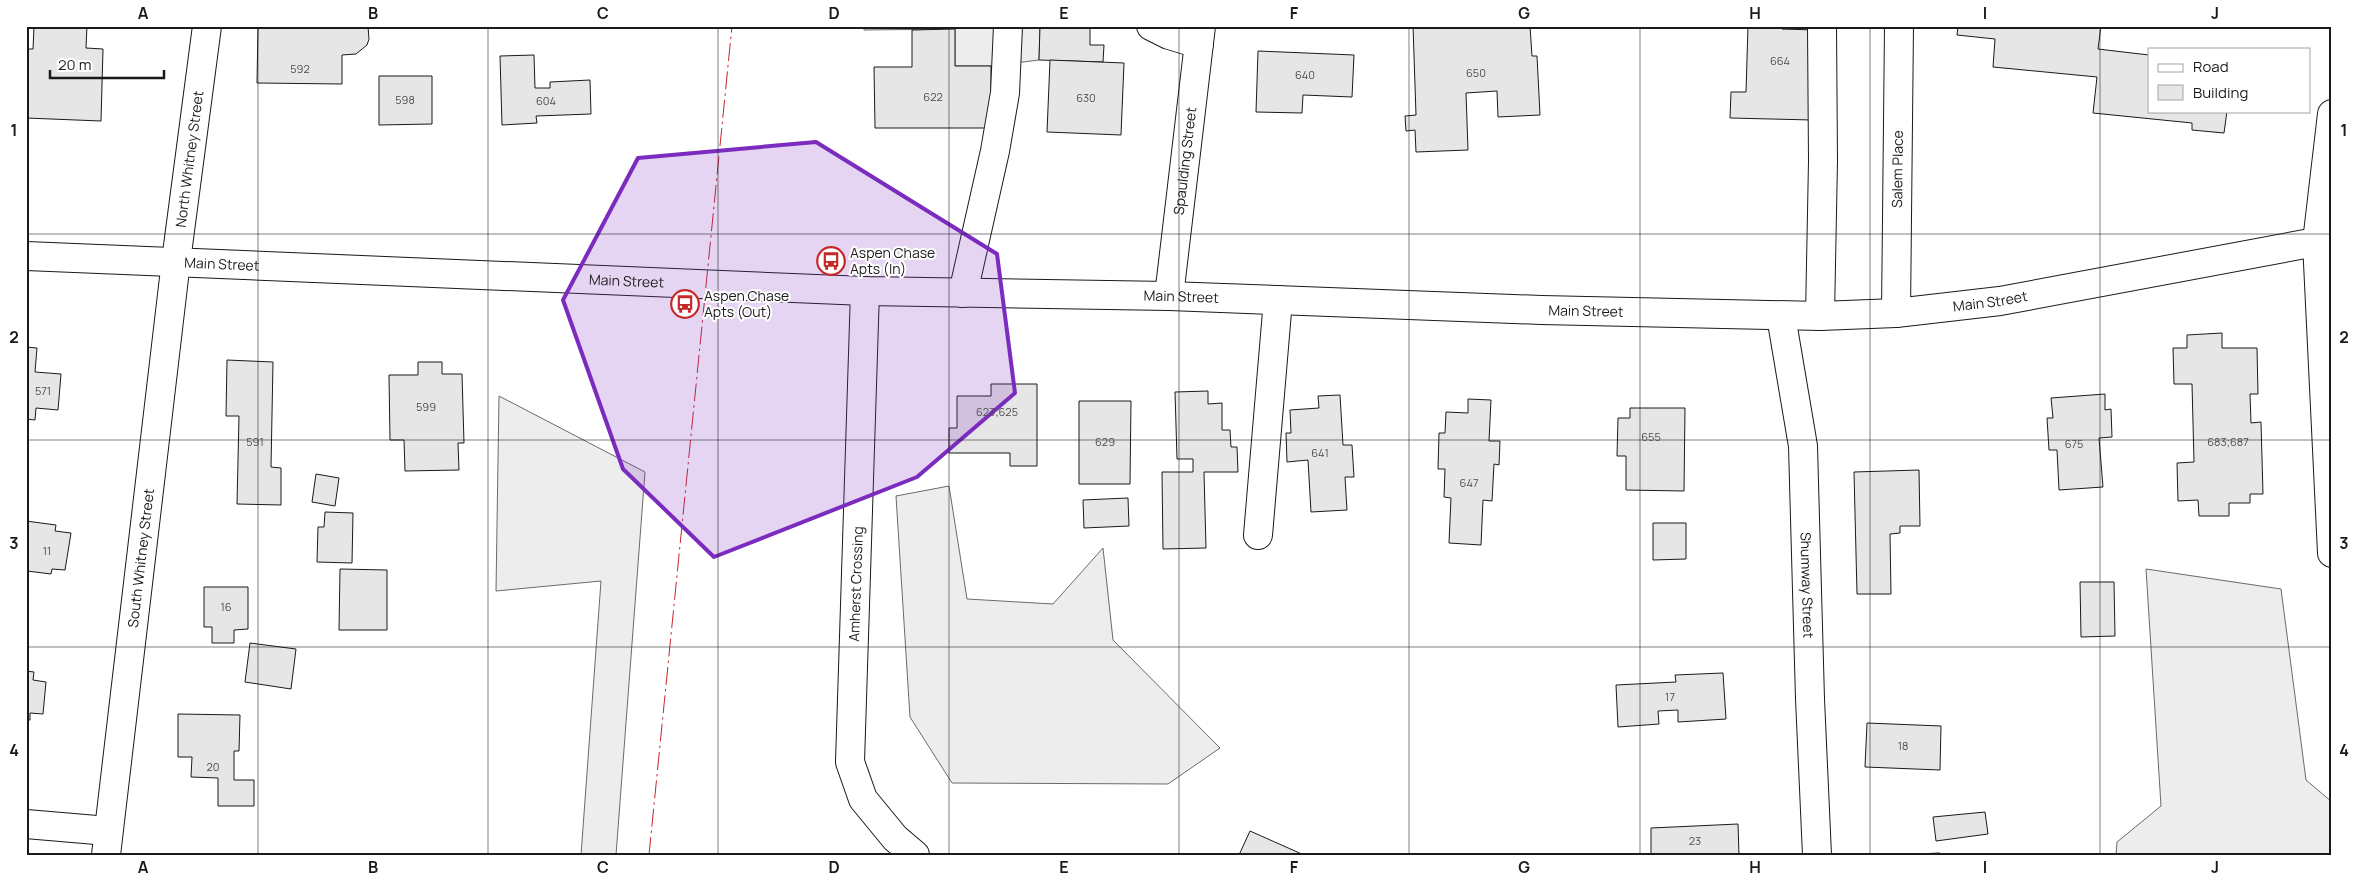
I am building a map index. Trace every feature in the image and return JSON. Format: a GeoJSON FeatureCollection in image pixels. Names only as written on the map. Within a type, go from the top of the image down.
{"type":"FeatureCollection","features":[{"type":"Feature","properties":{"kind":"street","name":"North Whitney Street"},"geometry":{"type":"LineString","coordinates":[[176,261],[207,26]]}},
{"type":"Feature","properties":{"kind":"street"},"geometry":{"type":"LineString","coordinates":[[963,292],[995,151],[1005,93],[1008,26]]}},
{"type":"Feature","properties":{"kind":"street"},"geometry":{"type":"LineString","coordinates":[[1151,26],[1169,35],[1200,35]]}},
{"type":"Feature","properties":{"kind":"street"},"geometry":{"type":"LineString","coordinates":[[1820,316],[1823,160],[1822,26]]}},
{"type":"Feature","properties":{"kind":"street","name":"Salem Place"},"geometry":{"type":"LineString","coordinates":[[1896,313],[1899,26]]}},
{"type":"Feature","properties":{"kind":"street","name":"Spaulding Street"},"geometry":{"type":"LineString","coordinates":[[1169,296],[1200,35]]}},
{"type":"Feature","properties":{"kind":"street"},"geometry":{"type":"LineString","coordinates":[[2332,114],[2324,240],[2332,553]]}},
{"type":"Feature","properties":{"kind":"street","name":"Main Street"},"geometry":{"type":"LineString","coordinates":[[26,256],[865,291],[1169,296],[1820,316],[1896,313],[2000,301],[2324,240]]}},
{"type":"Feature","properties":{"kind":"street","name":"South Whitney Street"},"geometry":{"type":"LineString","coordinates":[[107,843],[176,261]]}},
{"type":"Feature","properties":{"kind":"street","name":"Amherst Crossing"},"geometry":{"type":"LineString","coordinates":[[865,291],[850,762],[863,799],[895,838],[915,855]]}},
{"type":"Feature","properties":{"kind":"street"},"geometry":{"type":"LineString","coordinates":[[1258,535],[1278,300]]}},
{"type":"Feature","properties":{"kind":"street","name":"Shumway Street"},"geometry":{"type":"LineString","coordinates":[[1781,316],[1803,446],[1810,699],[1817,855]]}},
{"type":"Feature","properties":{"kind":"street"},"geometry":{"type":"LineString","coordinates":[[26,824],[107,843]]}},
{"type":"Feature","properties":{"kind":"highlighted area"},"geometry":{"type":"Polygon","coordinates":[[[816,142],[997,254],[1015,393],[917,477],[714,557],[623,469],[563,300],[638,158],[816,142]]]}},
{"type":"Feature","properties":{"kind":"shaded area"},"geometry":{"type":"Polygon","coordinates":[[[864,26],[1040,26],[1039,60],[991,66],[955,66],[955,29],[864,30],[864,26]]]}},
{"type":"Feature","properties":{"kind":"shaded area"},"geometry":{"type":"Polygon","coordinates":[[[499,396],[645,472],[616,855],[581,855],[601,581],[496,591],[499,396]]]}},
{"type":"Feature","properties":{"kind":"shaded area"},"geometry":{"type":"Polygon","coordinates":[[[949,486],[967,599],[1053,604],[1103,548],[1113,640],[1220,748],[1168,784],[952,783],[910,717],[896,496],[949,486]]]}},
{"type":"Feature","properties":{"kind":"shaded area"},"geometry":{"type":"Polygon","coordinates":[[[2146,569],[2281,589],[2306,780],[2332,802],[2332,855],[2116,855],[2117,842],[2161,806],[2146,569]]]}},
{"type":"Feature","properties":{"kind":"building"},"geometry":{"type":"Polygon","coordinates":[[[34,26],[87,26],[86,48],[103,49],[101,121],[26,118],[26,49],[33,49],[34,26]]]}},
{"type":"Feature","properties":{"kind":"building"},"geometry":{"type":"Polygon","coordinates":[[[258,26],[368,26],[369,39],[367,45],[356,54],[342,55],[342,84],[257,83],[258,26]]]}},
{"type":"Feature","properties":{"kind":"building"},"geometry":{"type":"Polygon","coordinates":[[[1040,26],[1090,26],[1090,45],[1104,45],[1103,62],[1039,60],[1040,26]]]}},
{"type":"Feature","properties":{"kind":"building"},"geometry":{"type":"Polygon","coordinates":[[[1413,26],[1530,26],[1532,56],[1537,56],[1540,115],[1498,117],[1497,91],[1466,93],[1468,150],[1416,152],[1415,130],[1406,131],[1405,116],[1416,115],[1413,26]]]}},
{"type":"Feature","properties":{"kind":"building"},"geometry":{"type":"Polygon","coordinates":[[[1748,26],[1783,26],[1782,29],[1815,30],[1812,120],[1730,118],[1731,92],[1746,92],[1748,26]]]}},
{"type":"Feature","properties":{"kind":"building"},"geometry":{"type":"Polygon","coordinates":[[[1958,26],[2101,26],[2098,49],[2148,55],[2148,112],[2227,112],[2224,133],[2192,130],[2192,123],[2093,113],[2097,77],[1993,67],[1995,39],[1957,35],[1958,26]]]}},
{"type":"Feature","properties":{"kind":"building"},"geometry":{"type":"Polygon","coordinates":[[[955,29],[955,66],[991,66],[991,128],[875,128],[874,67],[912,67],[912,30],[955,29]]]}},
{"type":"Feature","properties":{"kind":"building"},"geometry":{"type":"Polygon","coordinates":[[[1258,51],[1354,55],[1352,97],[1303,95],[1302,113],[1256,112],[1258,51]]]}},
{"type":"Feature","properties":{"kind":"building"},"geometry":{"type":"Polygon","coordinates":[[[534,55],[535,88],[550,88],[550,82],[590,80],[591,114],[536,116],[537,123],[502,125],[500,56],[534,55]]]}},
{"type":"Feature","properties":{"kind":"building"},"geometry":{"type":"Polygon","coordinates":[[[1050,60],[1124,63],[1121,135],[1047,132],[1050,60]]]}},
{"type":"Feature","properties":{"kind":"building"},"geometry":{"type":"Polygon","coordinates":[[[379,76],[432,76],[432,124],[379,125],[379,76]]]}},
{"type":"Feature","properties":{"kind":"building"},"geometry":{"type":"Polygon","coordinates":[[[2222,333],[2222,348],[2257,348],[2258,394],[2250,394],[2251,423],[2261,422],[2263,494],[2250,494],[2250,503],[2229,503],[2229,516],[2199,516],[2198,500],[2178,501],[2177,463],[2194,462],[2192,384],[2174,384],[2173,348],[2187,348],[2187,335],[2222,333]]]}},
{"type":"Feature","properties":{"kind":"building"},"geometry":{"type":"Polygon","coordinates":[[[26,347],[37,348],[35,372],[61,374],[58,410],[36,408],[35,420],[26,419],[26,347]]]}},
{"type":"Feature","properties":{"kind":"building"},"geometry":{"type":"Polygon","coordinates":[[[227,360],[273,362],[271,467],[281,468],[281,505],[237,504],[239,416],[226,416],[227,360]]]}},
{"type":"Feature","properties":{"kind":"building"},"geometry":{"type":"Polygon","coordinates":[[[418,362],[442,362],[442,374],[462,374],[464,443],[458,443],[459,470],[405,471],[404,440],[390,440],[389,375],[418,375],[418,362]]]}},
{"type":"Feature","properties":{"kind":"building"},"geometry":{"type":"Polygon","coordinates":[[[991,384],[1037,384],[1037,466],[1010,466],[1010,453],[949,453],[949,428],[957,428],[957,396],[991,396],[991,384]]]}},
{"type":"Feature","properties":{"kind":"building"},"geometry":{"type":"Polygon","coordinates":[[[1208,391],[1208,404],[1222,403],[1222,430],[1230,430],[1231,447],[1237,447],[1238,472],[1204,472],[1206,548],[1163,549],[1162,472],[1193,472],[1193,459],[1177,459],[1175,392],[1208,391]]]}},
{"type":"Feature","properties":{"kind":"building"},"geometry":{"type":"Polygon","coordinates":[[[2105,394],[2105,410],[2111,409],[2112,437],[2099,438],[2103,487],[2059,490],[2057,450],[2049,450],[2047,418],[2053,418],[2051,398],[2105,394]]]}},
{"type":"Feature","properties":{"kind":"building"},"geometry":{"type":"Polygon","coordinates":[[[1340,395],[1343,445],[1352,445],[1354,477],[1345,477],[1347,510],[1311,512],[1308,460],[1287,462],[1286,433],[1291,433],[1290,410],[1319,408],[1318,396],[1340,395]]]}},
{"type":"Feature","properties":{"kind":"building"},"geometry":{"type":"Polygon","coordinates":[[[1468,399],[1491,400],[1489,441],[1500,441],[1499,465],[1494,464],[1492,501],[1483,500],[1481,545],[1449,543],[1451,498],[1444,497],[1445,469],[1438,469],[1439,433],[1445,433],[1446,412],[1468,413],[1468,399]]]}},
{"type":"Feature","properties":{"kind":"building"},"geometry":{"type":"Polygon","coordinates":[[[1079,401],[1131,401],[1130,484],[1079,484],[1079,401]]]}},
{"type":"Feature","properties":{"kind":"building"},"geometry":{"type":"Polygon","coordinates":[[[1630,408],[1685,408],[1684,491],[1626,490],[1626,456],[1617,456],[1618,418],[1630,418],[1630,408]]]}},
{"type":"Feature","properties":{"kind":"building"},"geometry":{"type":"Polygon","coordinates":[[[1919,470],[1920,526],[1900,526],[1900,533],[1890,534],[1891,594],[1857,594],[1854,472],[1919,470]]]}},
{"type":"Feature","properties":{"kind":"building"},"geometry":{"type":"Polygon","coordinates":[[[316,474],[339,478],[335,506],[312,502],[316,474]]]}},
{"type":"Feature","properties":{"kind":"building"},"geometry":{"type":"Polygon","coordinates":[[[1128,498],[1129,526],[1084,528],[1083,500],[1128,498]]]}},
{"type":"Feature","properties":{"kind":"building"},"geometry":{"type":"Polygon","coordinates":[[[325,512],[353,513],[352,563],[317,562],[318,527],[324,527],[325,512]]]}},
{"type":"Feature","properties":{"kind":"building"},"geometry":{"type":"Polygon","coordinates":[[[26,521],[56,525],[55,531],[71,533],[65,570],[52,569],[51,574],[27,571],[26,580],[26,521]]]}},
{"type":"Feature","properties":{"kind":"building"},"geometry":{"type":"Polygon","coordinates":[[[1653,523],[1686,523],[1686,559],[1653,560],[1653,523]]]}},
{"type":"Feature","properties":{"kind":"building"},"geometry":{"type":"Polygon","coordinates":[[[340,569],[387,570],[387,630],[339,630],[340,569]]]}},
{"type":"Feature","properties":{"kind":"building"},"geometry":{"type":"Polygon","coordinates":[[[2080,582],[2114,582],[2115,636],[2081,637],[2080,582]]]}},
{"type":"Feature","properties":{"kind":"building"},"geometry":{"type":"Polygon","coordinates":[[[204,587],[248,587],[248,629],[234,630],[234,643],[212,643],[212,627],[204,627],[204,587]]]}},
{"type":"Feature","properties":{"kind":"building"},"geometry":{"type":"Polygon","coordinates":[[[250,643],[296,649],[291,689],[245,682],[250,643]]]}},
{"type":"Feature","properties":{"kind":"building"},"geometry":{"type":"Polygon","coordinates":[[[26,671],[34,672],[33,680],[46,682],[43,714],[30,713],[30,720],[26,720],[26,671]]]}},
{"type":"Feature","properties":{"kind":"building"},"geometry":{"type":"Polygon","coordinates":[[[1723,673],[1726,719],[1678,722],[1678,710],[1658,711],[1659,724],[1618,727],[1616,685],[1676,682],[1675,675],[1723,673]]]}},
{"type":"Feature","properties":{"kind":"building"},"geometry":{"type":"Polygon","coordinates":[[[178,714],[240,715],[239,751],[234,751],[234,780],[254,780],[254,806],[218,806],[218,778],[191,777],[192,757],[178,757],[178,714]]]}},
{"type":"Feature","properties":{"kind":"building"},"geometry":{"type":"Polygon","coordinates":[[[1867,723],[1941,726],[1940,770],[1865,767],[1867,723]]]}},
{"type":"Feature","properties":{"kind":"building"},"geometry":{"type":"Polygon","coordinates":[[[1985,812],[1988,834],[1936,841],[1933,817],[1985,812]]]}},
{"type":"Feature","properties":{"kind":"building"},"geometry":{"type":"Polygon","coordinates":[[[1738,824],[1739,855],[1651,855],[1651,828],[1738,824]]]}},
{"type":"Feature","properties":{"kind":"building"},"geometry":{"type":"Polygon","coordinates":[[[1250,831],[1304,855],[1239,855],[1250,831]]]}},
{"type":"Feature","properties":{"kind":"building"},"geometry":{"type":"Polygon","coordinates":[[[1940,853],[1940,855],[1892,855],[1940,853]]]}},
{"type":"Feature","properties":{"kind":"power"},"geometry":{"type":"LineString","coordinates":[[649,855],[732,26]]}},
{"type":"Feature","properties":{"kind":"place","name":"Aspen Chase Apts (In)"},"geometry":{"type":"Point","coordinates":[831,261]}},
{"type":"Feature","properties":{"kind":"place","name":"Aspen Chase Apts (Out)"},"geometry":{"type":"Point","coordinates":[685,304]}}]}
